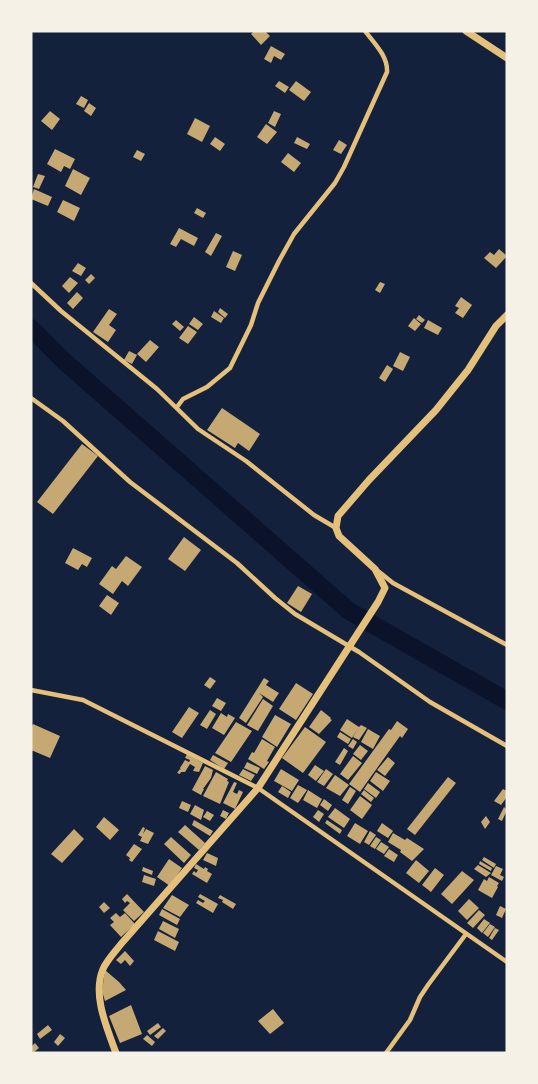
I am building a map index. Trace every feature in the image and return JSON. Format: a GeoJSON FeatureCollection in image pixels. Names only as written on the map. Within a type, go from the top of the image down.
{"type":"FeatureCollection","features":[{"type":"Feature","properties":{"kind":"main road"},"geometry":{"type":"LineString","coordinates":[[466,31],[507,58]]}},
{"type":"Feature","properties":{"kind":"main road"},"geometry":{"type":"LineString","coordinates":[[116,1053],[104,1019],[98,986],[103,968],[121,944],[258,788],[378,602],[385,588],[375,569],[339,536],[336,528],[338,516],[436,410],[468,370],[496,326],[507,316]]}},
{"type":"Feature","properties":{"kind":"street"},"geometry":{"type":"LineString","coordinates":[[177,407],[184,399],[207,387],[230,368],[251,325],[258,303],[294,234],[335,184],[344,167],[387,72],[388,64],[365,31]]}},
{"type":"Feature","properties":{"kind":"street"},"geometry":{"type":"LineString","coordinates":[[31,283],[61,311],[177,407],[198,429],[246,461],[314,515],[336,528]]}},
{"type":"Feature","properties":{"kind":"street"},"geometry":{"type":"LineString","coordinates":[[31,398],[63,421],[130,482],[237,563],[275,598],[296,614],[349,646],[430,702],[507,746]]}},
{"type":"Feature","properties":{"kind":"street"},"geometry":{"type":"LineString","coordinates":[[375,569],[393,583],[507,645]]}},
{"type":"Feature","properties":{"kind":"street"},"geometry":{"type":"LineString","coordinates":[[31,690],[83,700],[258,788],[507,962]]}},
{"type":"Feature","properties":{"kind":"street"},"geometry":{"type":"LineString","coordinates":[[386,1053],[404,1030],[428,985],[466,934]]}},
{"type":"Feature","properties":{"kind":"building"},"geometry":{"type":"Polygon","coordinates":[[[254,31],[265,31],[270,36],[261,45],[251,34],[254,31]]]}},
{"type":"Feature","properties":{"kind":"building"},"geometry":{"type":"Polygon","coordinates":[[[271,46],[285,54],[281,60],[274,56],[271,63],[264,59],[271,46]]]}},
{"type":"Feature","properties":{"kind":"building"},"geometry":{"type":"Polygon","coordinates":[[[279,81],[289,87],[285,93],[275,86],[279,81]]]}},
{"type":"Feature","properties":{"kind":"building"},"geometry":{"type":"Polygon","coordinates":[[[296,81],[311,92],[304,101],[289,90],[296,81]]]}},
{"type":"Feature","properties":{"kind":"building"},"geometry":{"type":"Polygon","coordinates":[[[81,96],[88,100],[84,108],[76,104],[81,96]]]}},
{"type":"Feature","properties":{"kind":"building"},"geometry":{"type":"Polygon","coordinates":[[[89,103],[96,108],[91,116],[84,111],[89,103]]]}},
{"type":"Feature","properties":{"kind":"building"},"geometry":{"type":"Polygon","coordinates":[[[50,111],[60,119],[52,130],[41,121],[50,111]]]}},
{"type":"Feature","properties":{"kind":"building"},"geometry":{"type":"Polygon","coordinates":[[[274,111],[281,114],[275,127],[268,123],[274,111]]]}},
{"type":"Feature","properties":{"kind":"building"},"geometry":{"type":"Polygon","coordinates":[[[195,118],[210,126],[202,142],[187,134],[195,118]]]}},
{"type":"Feature","properties":{"kind":"building"},"geometry":{"type":"Polygon","coordinates":[[[266,124],[277,132],[267,144],[257,137],[266,124]]]}},
{"type":"Feature","properties":{"kind":"building"},"geometry":{"type":"Polygon","coordinates":[[[215,137],[225,144],[220,151],[210,144],[215,137]]]}},
{"type":"Feature","properties":{"kind":"building"},"geometry":{"type":"Polygon","coordinates":[[[297,137],[310,144],[307,149],[294,143],[297,137]]]}},
{"type":"Feature","properties":{"kind":"building"},"geometry":{"type":"Polygon","coordinates":[[[339,140],[347,145],[341,154],[333,150],[339,140]]]}},
{"type":"Feature","properties":{"kind":"building"},"geometry":{"type":"Polygon","coordinates":[[[55,149],[75,159],[70,169],[64,166],[61,172],[47,164],[55,149]]]}},
{"type":"Feature","properties":{"kind":"building"},"geometry":{"type":"Polygon","coordinates":[[[137,150],[145,154],[141,161],[133,157],[137,150]]]}},
{"type":"Feature","properties":{"kind":"building"},"geometry":{"type":"Polygon","coordinates":[[[288,153],[301,163],[294,172],[281,162],[288,153]]]}},
{"type":"Feature","properties":{"kind":"building"},"geometry":{"type":"Polygon","coordinates":[[[73,169],[90,178],[81,195],[65,186],[73,169]]]}},
{"type":"Feature","properties":{"kind":"building"},"geometry":{"type":"Polygon","coordinates":[[[38,174],[45,176],[39,189],[33,187],[38,174]]]}},
{"type":"Feature","properties":{"kind":"building"},"geometry":{"type":"Polygon","coordinates":[[[34,189],[52,197],[48,206],[31,199],[34,189]]]}},
{"type":"Feature","properties":{"kind":"building"},"geometry":{"type":"Polygon","coordinates":[[[63,200],[80,208],[74,221],[57,212],[63,200]]]}},
{"type":"Feature","properties":{"kind":"building"},"geometry":{"type":"Polygon","coordinates":[[[197,208],[206,213],[203,218],[194,213],[197,208]]]}},
{"type":"Feature","properties":{"kind":"building"},"geometry":{"type":"Polygon","coordinates":[[[179,228],[198,238],[194,246],[181,239],[176,247],[170,244],[179,228]]]}},
{"type":"Feature","properties":{"kind":"building"},"geometry":{"type":"Polygon","coordinates":[[[216,233],[222,236],[211,256],[205,252],[216,233]]]}},
{"type":"Feature","properties":{"kind":"building"},"geometry":{"type":"Polygon","coordinates":[[[499,249],[507,256],[496,268],[484,258],[490,252],[494,255],[499,249]]]}},
{"type":"Feature","properties":{"kind":"building"},"geometry":{"type":"Polygon","coordinates":[[[233,251],[242,255],[235,271],[226,267],[233,251]]]}},
{"type":"Feature","properties":{"kind":"building"},"geometry":{"type":"Polygon","coordinates":[[[78,263],[86,268],[81,276],[72,271],[78,263]]]}},
{"type":"Feature","properties":{"kind":"building"},"geometry":{"type":"Polygon","coordinates":[[[91,274],[95,278],[89,284],[85,280],[91,274]]]}},
{"type":"Feature","properties":{"kind":"building"},"geometry":{"type":"Polygon","coordinates":[[[70,277],[78,283],[69,293],[62,286],[70,277]]]}},
{"type":"Feature","properties":{"kind":"building"},"geometry":{"type":"Polygon","coordinates":[[[380,282],[385,284],[380,293],[375,290],[380,282]]]}},
{"type":"Feature","properties":{"kind":"building"},"geometry":{"type":"Polygon","coordinates":[[[77,292],[83,298],[73,309],[67,303],[77,292]]]}},
{"type":"Feature","properties":{"kind":"building"},"geometry":{"type":"Polygon","coordinates":[[[461,297],[472,305],[463,318],[455,313],[459,308],[455,306],[461,297]]]}},
{"type":"Feature","properties":{"kind":"building"},"geometry":{"type":"Polygon","coordinates":[[[220,308],[228,314],[225,318],[218,312],[220,308]]]}},
{"type":"Feature","properties":{"kind":"building"},"geometry":{"type":"Polygon","coordinates":[[[109,309],[117,314],[109,325],[116,330],[108,342],[93,332],[109,309]]]}},
{"type":"Feature","properties":{"kind":"building"},"geometry":{"type":"Polygon","coordinates":[[[214,311],[224,318],[221,323],[211,317],[214,311]]]}},
{"type":"Feature","properties":{"kind":"building"},"geometry":{"type":"Polygon","coordinates":[[[419,315],[425,320],[422,323],[416,319],[419,315]]]}},
{"type":"Feature","properties":{"kind":"building"},"geometry":{"type":"Polygon","coordinates":[[[194,317],[203,324],[198,330],[189,324],[194,317]]]}},
{"type":"Feature","properties":{"kind":"building"},"geometry":{"type":"Polygon","coordinates":[[[414,318],[421,324],[415,331],[408,326],[414,318]]]}},
{"type":"Feature","properties":{"kind":"building"},"geometry":{"type":"Polygon","coordinates":[[[176,320],[184,327],[180,331],[172,324],[176,320]]]}},
{"type":"Feature","properties":{"kind":"building"},"geometry":{"type":"Polygon","coordinates":[[[428,320],[442,328],[438,335],[424,328],[428,320]]]}},
{"type":"Feature","properties":{"kind":"building"},"geometry":{"type":"Polygon","coordinates":[[[188,326],[197,332],[188,344],[179,338],[188,326]]]}},
{"type":"Feature","properties":{"kind":"building"},"geometry":{"type":"Polygon","coordinates":[[[150,340],[159,347],[146,362],[137,354],[150,340]]]}},
{"type":"Feature","properties":{"kind":"building"},"geometry":{"type":"Polygon","coordinates":[[[129,351],[137,355],[132,364],[124,360],[129,351]]]}},
{"type":"Feature","properties":{"kind":"building"},"geometry":{"type":"Polygon","coordinates":[[[400,352],[410,357],[403,371],[393,366],[400,352]]]}},
{"type":"Feature","properties":{"kind":"building"},"geometry":{"type":"Polygon","coordinates":[[[387,365],[393,369],[385,382],[379,378],[387,365]]]}},
{"type":"Feature","properties":{"kind":"building"},"geometry":{"type":"Polygon","coordinates":[[[222,408],[260,434],[249,451],[238,443],[235,448],[207,430],[222,408]]]}},
{"type":"Feature","properties":{"kind":"building"},"geometry":{"type":"Polygon","coordinates":[[[82,444],[98,456],[53,514],[37,502],[82,444]]]}},
{"type":"Feature","properties":{"kind":"building"},"geometry":{"type":"Polygon","coordinates":[[[184,537],[201,550],[185,571],[168,559],[184,537]]]}},
{"type":"Feature","properties":{"kind":"building"},"geometry":{"type":"Polygon","coordinates":[[[73,548],[92,558],[87,567],[82,564],[78,570],[65,563],[73,548]]]}},
{"type":"Feature","properties":{"kind":"building"},"geometry":{"type":"Polygon","coordinates":[[[126,556],[142,567],[128,586],[122,581],[113,594],[99,584],[112,566],[116,569],[126,556]]]}},
{"type":"Feature","properties":{"kind":"building"},"geometry":{"type":"Polygon","coordinates":[[[298,586],[312,594],[301,612],[287,603],[298,586]]]}},
{"type":"Feature","properties":{"kind":"building"},"geometry":{"type":"Polygon","coordinates":[[[107,595],[119,603],[111,615],[99,606],[107,595]]]}},
{"type":"Feature","properties":{"kind":"building"},"geometry":{"type":"Polygon","coordinates":[[[210,677],[216,681],[210,689],[204,685],[210,677]]]}},
{"type":"Feature","properties":{"kind":"building"},"geometry":{"type":"Polygon","coordinates":[[[264,678],[269,681],[266,685],[279,693],[273,702],[259,693],[263,697],[246,723],[239,718],[264,678]]]}},
{"type":"Feature","properties":{"kind":"building"},"geometry":{"type":"Polygon","coordinates":[[[296,683],[313,694],[296,720],[279,709],[296,683]]]}},
{"type":"Feature","properties":{"kind":"building"},"geometry":{"type":"Polygon","coordinates":[[[217,698],[226,703],[221,711],[212,706],[217,698]]]}},
{"type":"Feature","properties":{"kind":"building"},"geometry":{"type":"Polygon","coordinates":[[[263,699],[273,706],[258,731],[247,725],[263,699]]]}},
{"type":"Feature","properties":{"kind":"building"},"geometry":{"type":"Polygon","coordinates":[[[189,707],[199,713],[182,738],[172,732],[189,707]]]}},
{"type":"Feature","properties":{"kind":"building"},"geometry":{"type":"Polygon","coordinates":[[[210,710],[216,714],[207,729],[200,725],[210,710]]]}},
{"type":"Feature","properties":{"kind":"building"},"geometry":{"type":"Polygon","coordinates":[[[321,710],[332,720],[319,734],[309,727],[321,710]]]}},
{"type":"Feature","properties":{"kind":"building"},"geometry":{"type":"Polygon","coordinates":[[[221,713],[227,717],[228,714],[235,718],[224,735],[212,728],[221,713]]]}},
{"type":"Feature","properties":{"kind":"building"},"geometry":{"type":"Polygon","coordinates":[[[275,715],[291,724],[277,747],[262,737],[275,715]]]}},
{"type":"Feature","properties":{"kind":"building"},"geometry":{"type":"Polygon","coordinates":[[[347,719],[359,727],[361,725],[367,728],[359,740],[353,737],[357,730],[352,738],[340,730],[347,719]]]}},
{"type":"Feature","properties":{"kind":"building"},"geometry":{"type":"Polygon","coordinates":[[[397,721],[408,729],[402,738],[400,736],[360,792],[349,784],[389,729],[391,730],[397,721]]]}},
{"type":"Feature","properties":{"kind":"building"},"geometry":{"type":"Polygon","coordinates":[[[236,722],[252,731],[231,762],[215,753],[236,722]]]}},
{"type":"Feature","properties":{"kind":"building"},"geometry":{"type":"Polygon","coordinates":[[[33,724],[60,736],[50,758],[31,750],[31,728],[33,724]]]}},
{"type":"Feature","properties":{"kind":"building"},"geometry":{"type":"Polygon","coordinates":[[[305,727],[326,742],[303,773],[282,758],[305,727]]]}},
{"type":"Feature","properties":{"kind":"building"},"geometry":{"type":"Polygon","coordinates":[[[368,729],[380,736],[373,749],[361,742],[368,729]]]}},
{"type":"Feature","properties":{"kind":"building"},"geometry":{"type":"Polygon","coordinates":[[[340,732],[351,739],[348,744],[337,737],[340,732]]]}},
{"type":"Feature","properties":{"kind":"building"},"geometry":{"type":"Polygon","coordinates":[[[262,739],[275,747],[264,769],[248,759],[262,739]]]}},
{"type":"Feature","properties":{"kind":"building"},"geometry":{"type":"Polygon","coordinates":[[[353,739],[357,742],[353,749],[348,746],[353,739]]]}},
{"type":"Feature","properties":{"kind":"building"},"geometry":{"type":"Polygon","coordinates":[[[360,745],[368,751],[361,760],[353,754],[360,745]]]}},
{"type":"Feature","properties":{"kind":"building"},"geometry":{"type":"Polygon","coordinates":[[[344,748],[348,751],[340,765],[335,762],[344,748]]]}},
{"type":"Feature","properties":{"kind":"building"},"geometry":{"type":"Polygon","coordinates":[[[187,754],[203,763],[199,772],[193,771],[195,767],[190,764],[185,772],[177,773],[181,770],[180,768],[185,760],[189,762],[190,760],[185,758],[187,754]]]}},
{"type":"Feature","properties":{"kind":"building"},"geometry":{"type":"Polygon","coordinates":[[[213,755],[228,763],[224,769],[210,760],[213,755]]]}},
{"type":"Feature","properties":{"kind":"building"},"geometry":{"type":"Polygon","coordinates":[[[353,756],[362,763],[348,780],[340,774],[353,756]]]}},
{"type":"Feature","properties":{"kind":"building"},"geometry":{"type":"Polygon","coordinates":[[[388,757],[395,763],[385,776],[377,770],[388,757]]]}},
{"type":"Feature","properties":{"kind":"building"},"geometry":{"type":"Polygon","coordinates":[[[247,762],[260,768],[257,774],[244,768],[247,762]]]}},
{"type":"Feature","properties":{"kind":"building"},"geometry":{"type":"Polygon","coordinates":[[[315,765],[324,771],[316,781],[308,775],[315,765]]]}},
{"type":"Feature","properties":{"kind":"building"},"geometry":{"type":"Polygon","coordinates":[[[205,766],[213,770],[211,778],[201,795],[192,790],[205,766]]]}},
{"type":"Feature","properties":{"kind":"building"},"geometry":{"type":"Polygon","coordinates":[[[243,769],[255,775],[251,781],[239,775],[243,769]]]}},
{"type":"Feature","properties":{"kind":"building"},"geometry":{"type":"Polygon","coordinates":[[[281,769],[299,780],[292,791],[274,781],[281,769]]]}},
{"type":"Feature","properties":{"kind":"building"},"geometry":{"type":"Polygon","coordinates":[[[326,769],[333,774],[324,786],[317,782],[326,769]]]}},
{"type":"Feature","properties":{"kind":"building"},"geometry":{"type":"Polygon","coordinates":[[[216,772],[228,779],[227,781],[229,782],[220,804],[203,796],[216,772]]]}},
{"type":"Feature","properties":{"kind":"building"},"geometry":{"type":"Polygon","coordinates":[[[376,772],[390,781],[383,791],[370,781],[376,772]]]}},
{"type":"Feature","properties":{"kind":"building"},"geometry":{"type":"Polygon","coordinates":[[[335,775],[349,785],[340,796],[326,788],[335,775]]]}},
{"type":"Feature","properties":{"kind":"building"},"geometry":{"type":"Polygon","coordinates":[[[448,777],[456,783],[415,835],[407,829],[448,777]]]}},
{"type":"Feature","properties":{"kind":"building"},"geometry":{"type":"Polygon","coordinates":[[[234,782],[237,783],[233,792],[237,794],[239,790],[243,792],[235,809],[223,803],[234,782]]]}},
{"type":"Feature","properties":{"kind":"building"},"geometry":{"type":"Polygon","coordinates":[[[368,783],[380,792],[376,798],[364,789],[368,783]]]}},
{"type":"Feature","properties":{"kind":"building"},"geometry":{"type":"Polygon","coordinates":[[[298,785],[307,790],[298,803],[290,798],[298,785]]]}},
{"type":"Feature","properties":{"kind":"building"},"geometry":{"type":"Polygon","coordinates":[[[282,786],[291,792],[288,798],[278,792],[282,786]]]}},
{"type":"Feature","properties":{"kind":"building"},"geometry":{"type":"Polygon","coordinates":[[[350,787],[356,791],[348,804],[342,800],[350,787]]]}},
{"type":"Feature","properties":{"kind":"building"},"geometry":{"type":"Polygon","coordinates":[[[503,789],[507,791],[507,797],[501,805],[494,801],[503,789]]]}},
{"type":"Feature","properties":{"kind":"building"},"geometry":{"type":"Polygon","coordinates":[[[308,790],[322,799],[317,808],[303,800],[308,790]]]}},
{"type":"Feature","properties":{"kind":"building"},"geometry":{"type":"Polygon","coordinates":[[[364,790],[374,798],[371,802],[361,794],[364,790]]]}},
{"type":"Feature","properties":{"kind":"building"},"geometry":{"type":"Polygon","coordinates":[[[360,796],[372,805],[362,819],[350,810],[360,796]]]}},
{"type":"Feature","properties":{"kind":"building"},"geometry":{"type":"Polygon","coordinates":[[[324,799],[332,805],[328,811],[320,805],[324,799]]]}},
{"type":"Feature","properties":{"kind":"building"},"geometry":{"type":"Polygon","coordinates":[[[182,801],[191,805],[188,812],[179,808],[182,801]]]}},
{"type":"Feature","properties":{"kind":"building"},"geometry":{"type":"Polygon","coordinates":[[[195,805],[204,810],[201,820],[190,814],[195,805]]]}},
{"type":"Feature","properties":{"kind":"building"},"geometry":{"type":"Polygon","coordinates":[[[504,807],[507,810],[502,821],[498,819],[504,807]]]}},
{"type":"Feature","properties":{"kind":"building"},"geometry":{"type":"Polygon","coordinates":[[[335,808],[350,819],[344,828],[328,817],[335,808]]]}},
{"type":"Feature","properties":{"kind":"building"},"geometry":{"type":"Polygon","coordinates":[[[223,810],[229,813],[226,819],[220,816],[223,810]]]}},
{"type":"Feature","properties":{"kind":"building"},"geometry":{"type":"Polygon","coordinates":[[[318,810],[324,814],[319,822],[313,817],[318,810]]]}},
{"type":"Feature","properties":{"kind":"building"},"geometry":{"type":"Polygon","coordinates":[[[207,811],[214,815],[210,821],[203,817],[207,811]]]}},
{"type":"Feature","properties":{"kind":"building"},"geometry":{"type":"Polygon","coordinates":[[[486,816],[490,822],[485,829],[481,822],[486,816]]]}},
{"type":"Feature","properties":{"kind":"building"},"geometry":{"type":"Polygon","coordinates":[[[104,817],[119,830],[110,840],[96,827],[104,817]]]}},
{"type":"Feature","properties":{"kind":"building"},"geometry":{"type":"Polygon","coordinates":[[[194,820],[213,831],[210,836],[192,825],[194,820]]]}},
{"type":"Feature","properties":{"kind":"building"},"geometry":{"type":"Polygon","coordinates":[[[327,820],[342,830],[340,834],[325,823],[327,820]]]}},
{"type":"Feature","properties":{"kind":"building"},"geometry":{"type":"Polygon","coordinates":[[[355,823],[368,831],[360,844],[347,836],[355,823]]]}},
{"type":"Feature","properties":{"kind":"building"},"geometry":{"type":"Polygon","coordinates":[[[382,823],[393,831],[388,838],[377,831],[382,823]]]}},
{"type":"Feature","properties":{"kind":"building"},"geometry":{"type":"Polygon","coordinates":[[[185,825],[205,843],[199,850],[178,832],[185,825]]]}},
{"type":"Feature","properties":{"kind":"building"},"geometry":{"type":"Polygon","coordinates":[[[143,827],[145,828],[143,834],[146,829],[154,833],[148,844],[140,841],[142,837],[138,835],[143,827]]]}},
{"type":"Feature","properties":{"kind":"building"},"geometry":{"type":"Polygon","coordinates":[[[74,829],[84,839],[62,863],[51,854],[74,829]]]}},
{"type":"Feature","properties":{"kind":"building"},"geometry":{"type":"Polygon","coordinates":[[[370,831],[376,835],[369,845],[364,842],[370,831]]]}},
{"type":"Feature","properties":{"kind":"building"},"geometry":{"type":"Polygon","coordinates":[[[393,833],[405,840],[407,838],[424,849],[412,861],[400,852],[401,850],[388,842],[393,833]]]}},
{"type":"Feature","properties":{"kind":"building"},"geometry":{"type":"Polygon","coordinates":[[[171,837],[191,855],[184,863],[164,844],[171,837]]]}},
{"type":"Feature","properties":{"kind":"building"},"geometry":{"type":"Polygon","coordinates":[[[376,837],[381,840],[375,849],[370,846],[376,837]]]}},
{"type":"Feature","properties":{"kind":"building"},"geometry":{"type":"Polygon","coordinates":[[[381,842],[389,847],[384,854],[376,849],[381,842]]]}},
{"type":"Feature","properties":{"kind":"building"},"geometry":{"type":"Polygon","coordinates":[[[134,844],[142,849],[132,862],[126,855],[134,844]]]}},
{"type":"Feature","properties":{"kind":"building"},"geometry":{"type":"Polygon","coordinates":[[[389,849],[398,855],[394,862],[384,856],[389,849]]]}},
{"type":"Feature","properties":{"kind":"building"},"geometry":{"type":"Polygon","coordinates":[[[207,853],[218,858],[216,866],[203,860],[207,853]]]}},
{"type":"Feature","properties":{"kind":"building"},"geometry":{"type":"Polygon","coordinates":[[[484,857],[496,864],[494,868],[482,860],[484,857]]]}},
{"type":"Feature","properties":{"kind":"building"},"geometry":{"type":"Polygon","coordinates":[[[169,859],[182,868],[170,886],[157,877],[169,859]]]}},
{"type":"Feature","properties":{"kind":"building"},"geometry":{"type":"Polygon","coordinates":[[[416,860],[429,871],[419,883],[406,873],[416,860]]]}},
{"type":"Feature","properties":{"kind":"building"},"geometry":{"type":"Polygon","coordinates":[[[480,861],[492,868],[491,871],[479,864],[480,861]]]}},
{"type":"Feature","properties":{"kind":"building"},"geometry":{"type":"Polygon","coordinates":[[[196,864],[204,869],[205,867],[212,874],[207,883],[192,874],[198,870],[194,868],[196,864]]]}},
{"type":"Feature","properties":{"kind":"building"},"geometry":{"type":"Polygon","coordinates":[[[478,865],[491,873],[486,877],[474,869],[478,865]]]}},
{"type":"Feature","properties":{"kind":"building"},"geometry":{"type":"Polygon","coordinates":[[[496,866],[503,869],[500,875],[504,877],[502,881],[491,875],[496,866]]]}},
{"type":"Feature","properties":{"kind":"building"},"geometry":{"type":"Polygon","coordinates":[[[143,867],[153,871],[152,875],[142,871],[143,867]]]}},
{"type":"Feature","properties":{"kind":"building"},"geometry":{"type":"Polygon","coordinates":[[[435,868],[444,875],[431,892],[422,885],[435,868]]]}},
{"type":"Feature","properties":{"kind":"building"},"geometry":{"type":"Polygon","coordinates":[[[462,871],[474,880],[452,904],[441,894],[462,871]]]}},
{"type":"Feature","properties":{"kind":"building"},"geometry":{"type":"Polygon","coordinates":[[[144,875],[156,879],[154,886],[142,882],[144,875]]]}},
{"type":"Feature","properties":{"kind":"building"},"geometry":{"type":"Polygon","coordinates":[[[489,877],[499,883],[492,898],[478,890],[484,879],[487,881],[489,877]]]}},
{"type":"Feature","properties":{"kind":"building"},"geometry":{"type":"Polygon","coordinates":[[[127,894],[144,912],[134,921],[123,910],[130,903],[127,901],[125,903],[122,899],[127,894]]]}},
{"type":"Feature","properties":{"kind":"building"},"geometry":{"type":"Polygon","coordinates":[[[200,894],[218,904],[213,913],[196,903],[198,900],[203,903],[205,901],[198,897],[200,894]]]}},
{"type":"Feature","properties":{"kind":"building"},"geometry":{"type":"Polygon","coordinates":[[[172,895],[189,905],[180,917],[163,908],[172,895]]]}},
{"type":"Feature","properties":{"kind":"building"},"geometry":{"type":"Polygon","coordinates":[[[220,895],[236,904],[233,909],[218,898],[220,895]]]}},
{"type":"Feature","properties":{"kind":"building"},"geometry":{"type":"Polygon","coordinates":[[[469,899],[479,908],[467,920],[458,911],[469,899]]]}},
{"type":"Feature","properties":{"kind":"building"},"geometry":{"type":"Polygon","coordinates":[[[104,902],[110,908],[104,913],[99,907],[104,902]]]}},
{"type":"Feature","properties":{"kind":"building"},"geometry":{"type":"Polygon","coordinates":[[[500,906],[506,909],[502,918],[496,915],[500,906]]]}},
{"type":"Feature","properties":{"kind":"building"},"geometry":{"type":"Polygon","coordinates":[[[162,909],[180,919],[177,925],[159,915],[162,909]]]}},
{"type":"Feature","properties":{"kind":"building"},"geometry":{"type":"Polygon","coordinates":[[[479,910],[485,915],[473,928],[467,923],[479,910]]]}},
{"type":"Feature","properties":{"kind":"building"},"geometry":{"type":"Polygon","coordinates":[[[116,913],[120,917],[125,913],[135,924],[121,937],[110,925],[114,922],[110,918],[116,913]]]}},
{"type":"Feature","properties":{"kind":"building"},"geometry":{"type":"Polygon","coordinates":[[[484,919],[490,923],[482,933],[477,928],[484,919]]]}},
{"type":"Feature","properties":{"kind":"building"},"geometry":{"type":"Polygon","coordinates":[[[163,921],[179,929],[175,938],[159,929],[163,921]]]}},
{"type":"Feature","properties":{"kind":"building"},"geometry":{"type":"Polygon","coordinates":[[[490,924],[495,927],[488,937],[483,933],[490,924]]]}},
{"type":"Feature","properties":{"kind":"building"},"geometry":{"type":"Polygon","coordinates":[[[495,928],[499,930],[492,940],[489,938],[495,928]]]}},
{"type":"Feature","properties":{"kind":"building"},"geometry":{"type":"Polygon","coordinates":[[[158,931],[179,942],[175,951],[154,940],[158,931]]]}},
{"type":"Feature","properties":{"kind":"building"},"geometry":{"type":"Polygon","coordinates":[[[125,951],[134,961],[130,966],[125,960],[121,964],[116,960],[125,951]]]}},
{"type":"Feature","properties":{"kind":"building"},"geometry":{"type":"Polygon","coordinates":[[[105,970],[126,990],[105,1001],[102,991],[105,970]]]}},
{"type":"Feature","properties":{"kind":"building"},"geometry":{"type":"Polygon","coordinates":[[[131,1005],[142,1034],[120,1043],[109,1016],[131,1005]]]}},
{"type":"Feature","properties":{"kind":"building"},"geometry":{"type":"Polygon","coordinates":[[[273,1009],[284,1023],[270,1034],[258,1021],[273,1009]]]}},
{"type":"Feature","properties":{"kind":"building"},"geometry":{"type":"Polygon","coordinates":[[[158,1023],[161,1027],[150,1035],[147,1031],[158,1023]]]}},
{"type":"Feature","properties":{"kind":"building"},"geometry":{"type":"Polygon","coordinates":[[[48,1025],[52,1030],[40,1039],[37,1034],[48,1025]]]}},
{"type":"Feature","properties":{"kind":"building"},"geometry":{"type":"Polygon","coordinates":[[[163,1028],[166,1031],[158,1039],[154,1036],[163,1028]]]}},
{"type":"Feature","properties":{"kind":"building"},"geometry":{"type":"Polygon","coordinates":[[[60,1034],[65,1038],[58,1046],[54,1042],[60,1034]]]}},
{"type":"Feature","properties":{"kind":"building"},"geometry":{"type":"Polygon","coordinates":[[[147,1035],[155,1042],[152,1046],[143,1039],[147,1035]]]}},
{"type":"Feature","properties":{"kind":"building"},"geometry":{"type":"Polygon","coordinates":[[[35,1043],[39,1048],[33,1053],[31,1047],[35,1043]]]}},
{"type":"Feature","properties":{"kind":"waterway"},"geometry":{"type":"LineString","coordinates":[[31,328],[65,362],[349,611],[507,701]]}}]}
